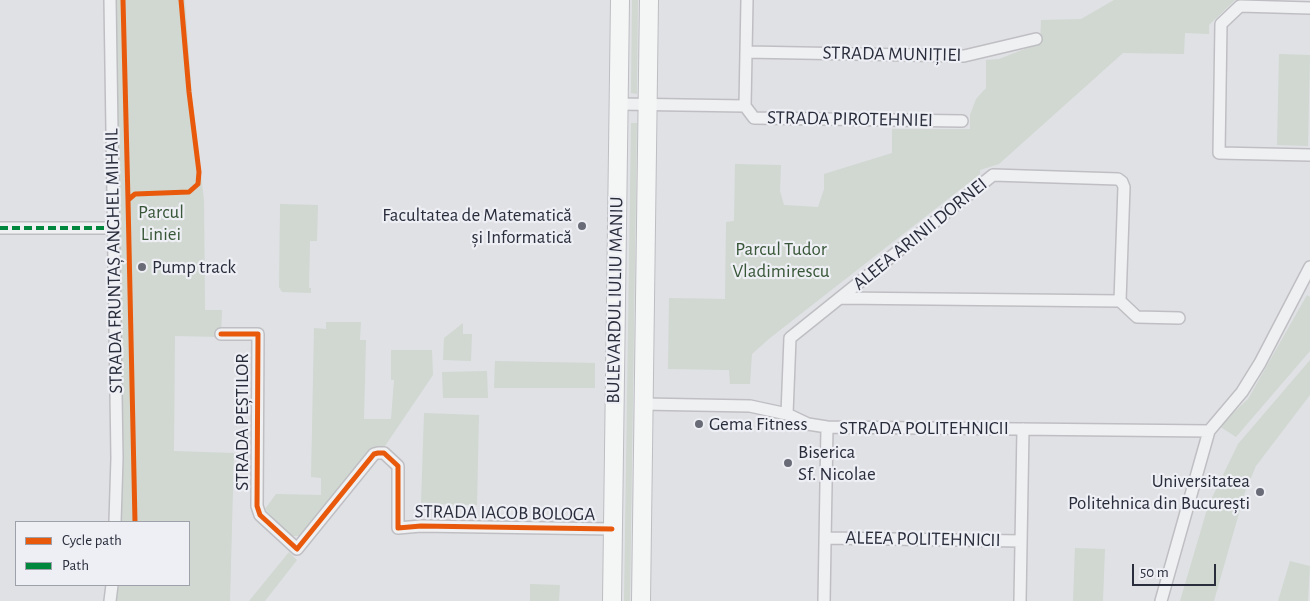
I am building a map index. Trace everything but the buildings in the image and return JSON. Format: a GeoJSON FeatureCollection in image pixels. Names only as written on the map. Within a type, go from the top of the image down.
{"type":"FeatureCollection","features":[{"type":"Feature","properties":{"kind":"main road","name":"BULEVARDUL IULIU MANIU"},"geometry":{"type":"LineString","coordinates":[[612,601],[620,0]]}},
{"type":"Feature","properties":{"kind":"main road","name":"BULEVARDUL IULIU MANIU"},"geometry":{"type":"LineString","coordinates":[[641,601],[649,0]]}},
{"type":"Feature","properties":{"kind":"street","name":"STRADA FRUNTAȘ ANGHEL MIHAIL"},"geometry":{"type":"LineString","coordinates":[[110,0],[117,458],[115,521]]}},
{"type":"Feature","properties":{"kind":"street"},"geometry":{"type":"LineString","coordinates":[[619,104],[745,106],[747,0]]}},
{"type":"Feature","properties":{"kind":"street"},"geometry":{"type":"LineString","coordinates":[[1310,8],[1240,6],[1221,24],[1218,153],[1310,155]]}},
{"type":"Feature","properties":{"kind":"street","name":"STRADA MUNIȚIEI"},"geometry":{"type":"LineString","coordinates":[[746,52],[964,56],[1036,39]]}},
{"type":"Feature","properties":{"kind":"street","name":"STRADA PIROTEHNIEI"},"geometry":{"type":"LineString","coordinates":[[745,106],[754,118],[962,121]]}},
{"type":"Feature","properties":{"kind":"street","name":"ALEEA ARINII DORNEI"},"geometry":{"type":"LineString","coordinates":[[787,414],[790,338],[993,175],[1118,179],[1122,182],[1124,187],[1120,301],[840,298]]}},
{"type":"Feature","properties":{"kind":"street"},"geometry":{"type":"LineString","coordinates":[[0,228],[114,228]]}},
{"type":"Feature","properties":{"kind":"street"},"geometry":{"type":"LineString","coordinates":[[1161,601],[1209,431],[1242,392],[1260,363],[1310,267]]}},
{"type":"Feature","properties":{"kind":"street"},"geometry":{"type":"LineString","coordinates":[[1120,301],[1137,317],[1178,318]]}},
{"type":"Feature","properties":{"kind":"street","name":"STRADA PEȘTILOR"},"geometry":{"type":"LineString","coordinates":[[221,334],[258,334],[256,497],[260,515],[297,549],[374,454],[378,453],[384,454],[398,466],[398,528]]}},
{"type":"Feature","properties":{"kind":"street","name":"STRADA POLITEHNICII"},"geometry":{"type":"LineString","coordinates":[[643,404],[750,406],[787,414],[808,424],[827,427],[1209,431]]}},
{"type":"Feature","properties":{"kind":"street","name":"ALEEA POLITEHNICII"},"geometry":{"type":"LineString","coordinates":[[824,601],[827,427]]}},
{"type":"Feature","properties":{"kind":"street"},"geometry":{"type":"LineString","coordinates":[[1020,601],[1023,429]]}},
{"type":"Feature","properties":{"kind":"street","name":"STRADA IACOB BOLOGA"},"geometry":{"type":"LineString","coordinates":[[398,528],[421,526],[612,529]]}},
{"type":"Feature","properties":{"kind":"street","name":"ALEEA POLITEHNICII"},"geometry":{"type":"LineString","coordinates":[[825,538],[1021,541]]}},
{"type":"Feature","properties":{"kind":"street"},"geometry":{"type":"LineString","coordinates":[[110,601],[112,586]]}},
{"type":"Feature","properties":{"kind":"green space","name":"Parcul Liniei"},"geometry":{"type":"Polygon","coordinates":[[[115,0],[185,0],[193,110],[204,200],[205,310],[222,310],[221,337],[175,336],[174,451],[234,453],[230,601],[115,601],[115,586],[190,586],[190,521],[118,521],[115,0]]]}},
{"type":"Feature","properties":{"kind":"green space"},"geometry":{"type":"Polygon","coordinates":[[[632,0],[638,0],[637,94],[631,93],[632,0]]]}},
{"type":"Feature","properties":{"kind":"green space","name":"Parcul Tudor Vladimirescu"},"geometry":{"type":"Polygon","coordinates":[[[1114,0],[1235,0],[1209,25],[1209,34],[1185,33],[1184,54],[1123,53],[999,164],[980,170],[980,174],[770,338],[752,354],[750,384],[730,384],[729,370],[668,369],[669,298],[725,299],[726,222],[734,221],[735,164],[781,165],[780,191],[784,205],[818,207],[824,189],[824,174],[892,153],[892,129],[970,129],[970,115],[976,99],[986,88],[986,60],[999,59],[1040,43],[1041,20],[1081,19],[1114,0]]]}},
{"type":"Feature","properties":{"kind":"green space"},"geometry":{"type":"Polygon","coordinates":[[[1279,54],[1310,55],[1308,146],[1277,145],[1279,54]]]}},
{"type":"Feature","properties":{"kind":"green space"},"geometry":{"type":"Polygon","coordinates":[[[631,123],[637,123],[630,601],[624,601],[631,123]]]}},
{"type":"Feature","properties":{"kind":"green space"},"geometry":{"type":"Polygon","coordinates":[[[280,204],[318,205],[317,241],[310,241],[309,288],[311,288],[311,293],[282,292],[279,287],[280,204]]]}},
{"type":"Feature","properties":{"kind":"green space"},"geometry":{"type":"Polygon","coordinates":[[[1307,295],[1310,297],[1310,351],[1236,437],[1219,426],[1248,399],[1307,295]]]}},
{"type":"Feature","properties":{"kind":"green space"},"geometry":{"type":"Polygon","coordinates":[[[326,322],[361,322],[360,340],[366,340],[364,419],[391,419],[394,380],[391,380],[391,350],[432,350],[433,375],[383,449],[305,536],[290,536],[265,509],[276,494],[321,495],[321,478],[311,477],[314,328],[326,329],[326,322]]]}},
{"type":"Feature","properties":{"kind":"green space"},"geometry":{"type":"Polygon","coordinates":[[[463,323],[463,334],[472,334],[471,361],[443,360],[444,338],[463,323]]]}},
{"type":"Feature","properties":{"kind":"green space"},"geometry":{"type":"Polygon","coordinates":[[[1310,360],[1310,395],[1256,466],[1245,492],[1214,601],[1180,601],[1208,506],[1238,444],[1310,360]]]}},
{"type":"Feature","properties":{"kind":"green space"},"geometry":{"type":"Polygon","coordinates":[[[495,361],[595,363],[595,388],[494,388],[495,361]]]}},
{"type":"Feature","properties":{"kind":"green space"},"geometry":{"type":"Polygon","coordinates":[[[487,371],[488,398],[443,398],[442,372],[487,371]]]}},
{"type":"Feature","properties":{"kind":"green space"},"geometry":{"type":"Polygon","coordinates":[[[424,413],[479,415],[477,505],[421,504],[424,413]]]}},
{"type":"Feature","properties":{"kind":"green space"},"geometry":{"type":"Polygon","coordinates":[[[1075,548],[1105,549],[1103,601],[1073,601],[1075,548]]]}},
{"type":"Feature","properties":{"kind":"green space"},"geometry":{"type":"Polygon","coordinates":[[[289,552],[297,560],[265,601],[249,601],[289,552]]]}},
{"type":"Feature","properties":{"kind":"green space"},"geometry":{"type":"Polygon","coordinates":[[[1290,561],[1310,566],[1308,601],[1278,601],[1290,561]]]}},
{"type":"Feature","properties":{"kind":"green space"},"geometry":{"type":"Polygon","coordinates":[[[530,584],[560,585],[559,601],[530,601],[530,584]]]}},
{"type":"Feature","properties":{"kind":"marked path"},"geometry":{"type":"LineString","coordinates":[[0,228],[114,228]]}},
{"type":"Feature","properties":{"kind":"cycle path"},"geometry":{"type":"LineString","coordinates":[[123,0],[128,200],[135,194],[189,192],[198,184],[199,172],[189,92],[181,0]]}},
{"type":"Feature","properties":{"kind":"cycle path"},"geometry":{"type":"LineString","coordinates":[[128,200],[135,521]]}},
{"type":"Feature","properties":{"kind":"cycle path"},"geometry":{"type":"LineString","coordinates":[[221,334],[258,334],[257,506],[260,515],[297,549],[374,454],[378,453],[384,453],[398,466],[398,528],[421,526],[612,529]]}},
{"type":"Feature","properties":{"kind":"place","name":"Facultatea de Matematică și Informatică"},"geometry":{"type":"Point","coordinates":[582,226]}},
{"type":"Feature","properties":{"kind":"place","name":"Pump track"},"geometry":{"type":"Point","coordinates":[142,267]}},
{"type":"Feature","properties":{"kind":"place","name":"Gema Fitness"},"geometry":{"type":"Point","coordinates":[699,424]}},
{"type":"Feature","properties":{"kind":"place","name":"Biserica Sf. Nicolae"},"geometry":{"type":"Point","coordinates":[788,463]}},
{"type":"Feature","properties":{"kind":"place","name":"Universitatea Politehnica din București"},"geometry":{"type":"Point","coordinates":[1260,492]}}]}
